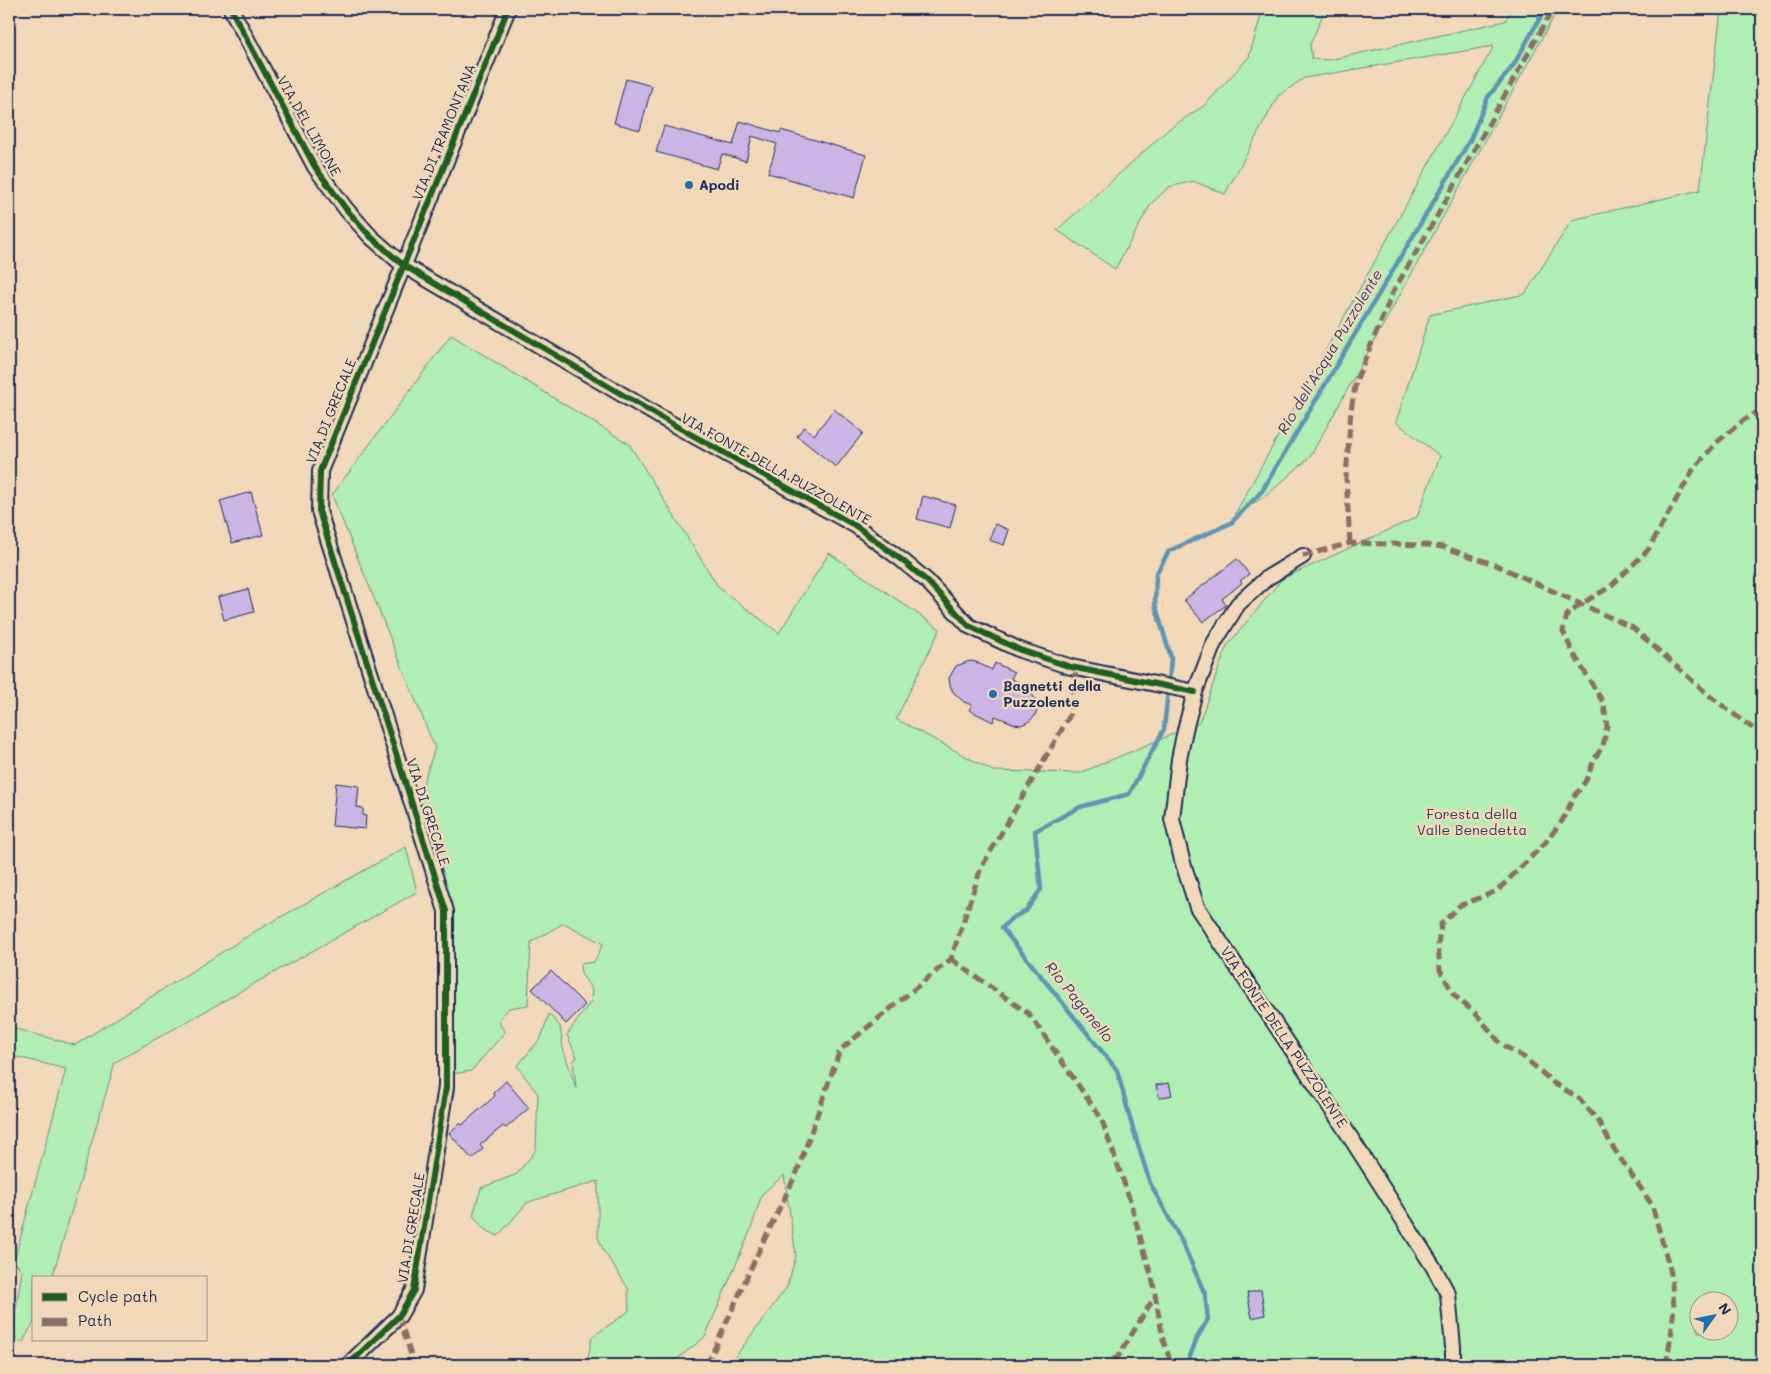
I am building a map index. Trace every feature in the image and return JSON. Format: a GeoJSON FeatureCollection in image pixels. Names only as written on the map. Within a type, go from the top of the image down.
{"type":"FeatureCollection","features":[{"type":"Feature","properties":{"kind":"street","name":"VIA DEL LIMONE"},"geometry":{"type":"LineString","coordinates":[[231,9],[315,167],[346,209],[371,237],[403,265]]}},
{"type":"Feature","properties":{"kind":"street","name":"VIA DI TRAMONTANA"},"geometry":{"type":"LineString","coordinates":[[403,265],[508,9]]}},
{"type":"Feature","properties":{"kind":"street","name":"VIA FONTE DELLA PUZZOLENTE"},"geometry":{"type":"LineString","coordinates":[[403,265],[667,421],[856,526],[927,581],[969,626],[1020,650],[1071,666],[1195,692]]}},
{"type":"Feature","properties":{"kind":"street","name":"VIA DI GRECALE"},"geometry":{"type":"LineString","coordinates":[[348,1365],[399,1316],[414,1290],[446,1087],[446,911],[319,511],[320,471],[403,265]]}},
{"type":"Feature","properties":{"kind":"street","name":"VIA FONTE DELLA PUZZOLENTE"},"geometry":{"type":"LineString","coordinates":[[1303,556],[1267,578],[1238,604],[1214,643],[1195,692],[1180,759],[1172,820],[1182,860],[1198,907],[1340,1121],[1434,1268],[1448,1294],[1453,1365]]}},
{"type":"Feature","properties":{"kind":"green space"},"geometry":{"type":"Polygon","coordinates":[[[1263,9],[1325,9],[1310,45],[1312,59],[1329,60],[1505,21],[1512,9],[1558,9],[1310,457],[1267,495],[1235,514],[1494,46],[1304,78],[1278,96],[1225,194],[1193,181],[1169,187],[1151,204],[1115,269],[1057,230],[1170,128],[1205,105],[1249,57],[1263,9]]]}},
{"type":"Feature","properties":{"kind":"green space","name":"Foresta della Valle Benedetta"},"geometry":{"type":"Polygon","coordinates":[[[1721,9],[1762,9],[1762,1365],[729,1365],[787,1287],[796,1256],[784,1175],[762,1194],[751,1229],[705,1337],[677,1359],[625,1365],[596,1365],[588,1358],[592,1337],[629,1311],[628,1288],[603,1250],[598,1237],[598,1181],[528,1202],[498,1236],[484,1229],[473,1215],[481,1188],[517,1174],[536,1150],[538,1094],[517,1066],[541,1038],[549,1014],[560,1026],[563,1048],[576,1088],[573,1061],[577,1058],[567,1035],[591,1001],[592,989],[581,974],[580,964],[594,962],[603,944],[564,923],[531,942],[528,1005],[509,1008],[498,1021],[505,1032],[471,1071],[452,1074],[451,914],[436,847],[419,795],[435,748],[332,495],[451,335],[629,444],[719,588],[779,633],[829,553],[940,629],[896,719],[993,771],[1080,773],[1199,723],[1227,646],[1282,579],[1417,517],[1440,456],[1396,422],[1430,315],[1525,294],[1572,220],[1700,190],[1721,9]]]}},
{"type":"Feature","properties":{"kind":"green space"},"geometry":{"type":"Polygon","coordinates":[[[406,847],[417,892],[115,1062],[53,1276],[32,1276],[32,1326],[22,1343],[12,1333],[22,1271],[14,1261],[66,1069],[9,1055],[9,1027],[75,1045],[254,932],[406,847]]]}},
{"type":"Feature","properties":{"kind":"building"},"geometry":{"type":"Polygon","coordinates":[[[626,79],[652,86],[640,130],[614,123],[626,79]]]}},
{"type":"Feature","properties":{"kind":"building"},"geometry":{"type":"Polygon","coordinates":[[[740,121],[780,133],[781,130],[866,155],[854,198],[768,173],[777,144],[752,136],[746,161],[722,154],[717,169],[656,152],[664,126],[733,145],[740,121]]]}},
{"type":"Feature","properties":{"kind":"building"},"geometry":{"type":"Polygon","coordinates":[[[834,409],[863,433],[836,467],[797,436],[804,427],[814,435],[834,409]]]}},
{"type":"Feature","properties":{"kind":"building"},"geometry":{"type":"Polygon","coordinates":[[[251,492],[263,535],[232,543],[220,501],[251,492]]]}},
{"type":"Feature","properties":{"kind":"building"},"geometry":{"type":"Polygon","coordinates":[[[923,496],[956,505],[950,528],[917,519],[923,496]]]}},
{"type":"Feature","properties":{"kind":"building"},"geometry":{"type":"Polygon","coordinates":[[[995,524],[1009,530],[1004,545],[989,540],[995,524]]]}},
{"type":"Feature","properties":{"kind":"building"},"geometry":{"type":"Polygon","coordinates":[[[1237,559],[1249,574],[1240,581],[1242,583],[1222,599],[1226,605],[1203,622],[1184,600],[1237,559]]]}},
{"type":"Feature","properties":{"kind":"building"},"geometry":{"type":"Polygon","coordinates":[[[248,589],[254,612],[224,620],[218,597],[248,589]]]}},
{"type":"Feature","properties":{"kind":"building","name":"Bagnetti della Puzzolente"},"geometry":{"type":"Polygon","coordinates":[[[970,661],[992,670],[995,663],[1014,672],[1011,679],[1022,684],[1035,698],[1037,711],[1034,717],[1021,725],[995,716],[993,722],[969,710],[972,705],[964,702],[953,692],[949,678],[956,666],[970,661]]]}},
{"type":"Feature","properties":{"kind":"building"},"geometry":{"type":"Polygon","coordinates":[[[336,783],[359,786],[357,807],[363,808],[363,815],[366,816],[365,829],[332,826],[336,783]]]}},
{"type":"Feature","properties":{"kind":"building"},"geometry":{"type":"Polygon","coordinates":[[[551,971],[585,1005],[566,1024],[532,989],[551,971]]]}},
{"type":"Feature","properties":{"kind":"building"},"geometry":{"type":"Polygon","coordinates":[[[506,1081],[529,1108],[506,1128],[503,1126],[480,1145],[483,1149],[472,1159],[449,1133],[460,1123],[462,1125],[495,1096],[493,1093],[506,1081]]]}},
{"type":"Feature","properties":{"kind":"building"},"geometry":{"type":"Polygon","coordinates":[[[1169,1083],[1172,1095],[1159,1098],[1156,1085],[1169,1083]]]}},
{"type":"Feature","properties":{"kind":"building"},"geometry":{"type":"Polygon","coordinates":[[[1261,1290],[1265,1315],[1252,1318],[1247,1293],[1261,1290]]]}},
{"type":"Feature","properties":{"kind":"waterway","name":"Rio dell'Acqua Puzzolente"},"geometry":{"type":"LineString","coordinates":[[1169,683],[1171,658],[1155,604],[1156,574],[1169,551],[1231,523],[1262,491],[1470,140],[1488,97],[1513,66],[1545,9]]}},
{"type":"Feature","properties":{"kind":"waterway","name":"Rio Paganello"},"geometry":{"type":"LineString","coordinates":[[1168,691],[1164,729],[1129,794],[1080,807],[1035,831],[1041,889],[1026,911],[1012,918],[1002,928],[1117,1070],[1150,1183],[1182,1242],[1205,1294],[1208,1319],[1197,1338],[1188,1361],[1191,1365]]}},
{"type":"Feature","properties":{"kind":"marked path"},"geometry":{"type":"LineString","coordinates":[[1350,543],[1346,477],[1351,410],[1356,381],[1393,292],[1553,9]]}},
{"type":"Feature","properties":{"kind":"marked path"},"geometry":{"type":"LineString","coordinates":[[1666,1365],[1674,1307],[1671,1273],[1652,1205],[1614,1149],[1599,1122],[1579,1098],[1555,1084],[1525,1058],[1501,1044],[1477,1015],[1454,995],[1440,970],[1438,944],[1441,924],[1459,906],[1497,891],[1545,843],[1562,821],[1603,746],[1607,726],[1604,704],[1572,651],[1563,631],[1567,615],[1581,604],[1610,587],[1648,550],[1693,470],[1716,443],[1745,419],[1762,410]]}},
{"type":"Feature","properties":{"kind":"marked path"},"geometry":{"type":"LineString","coordinates":[[1303,556],[1350,543],[1426,545],[1443,547],[1496,565],[1633,628],[1711,697],[1762,735]]}},
{"type":"Feature","properties":{"kind":"marked path"},"geometry":{"type":"LineString","coordinates":[[707,1365],[797,1172],[840,1050],[951,959],[981,868],[1069,717],[1076,668]]}},
{"type":"Feature","properties":{"kind":"marked path"},"geometry":{"type":"LineString","coordinates":[[951,959],[1029,1014],[1101,1118],[1129,1197],[1153,1282],[1163,1340],[1172,1365]]}},
{"type":"Feature","properties":{"kind":"marked path"},"geometry":{"type":"LineString","coordinates":[[1099,1365],[1118,1357],[1155,1296]]}},
{"type":"Feature","properties":{"kind":"marked path"},"geometry":{"type":"LineString","coordinates":[[399,1316],[414,1365]]}},
{"type":"Feature","properties":{"kind":"cycle path"},"geometry":{"type":"LineString","coordinates":[[231,9],[315,167],[346,209],[371,237],[403,265],[667,421],[856,526],[927,581],[969,626],[1020,650],[1071,667],[1195,692]]}},
{"type":"Feature","properties":{"kind":"cycle path"},"geometry":{"type":"LineString","coordinates":[[348,1365],[399,1316],[414,1290],[446,1087],[446,911],[319,511],[320,471],[508,9]]}},
{"type":"Feature","properties":{"kind":"place","name":"Apodi"},"geometry":{"type":"Point","coordinates":[689,185]}},
{"type":"Feature","properties":{"kind":"place","name":"Bagnetti della Puzzolente"},"geometry":{"type":"Point","coordinates":[993,694]}}]}
